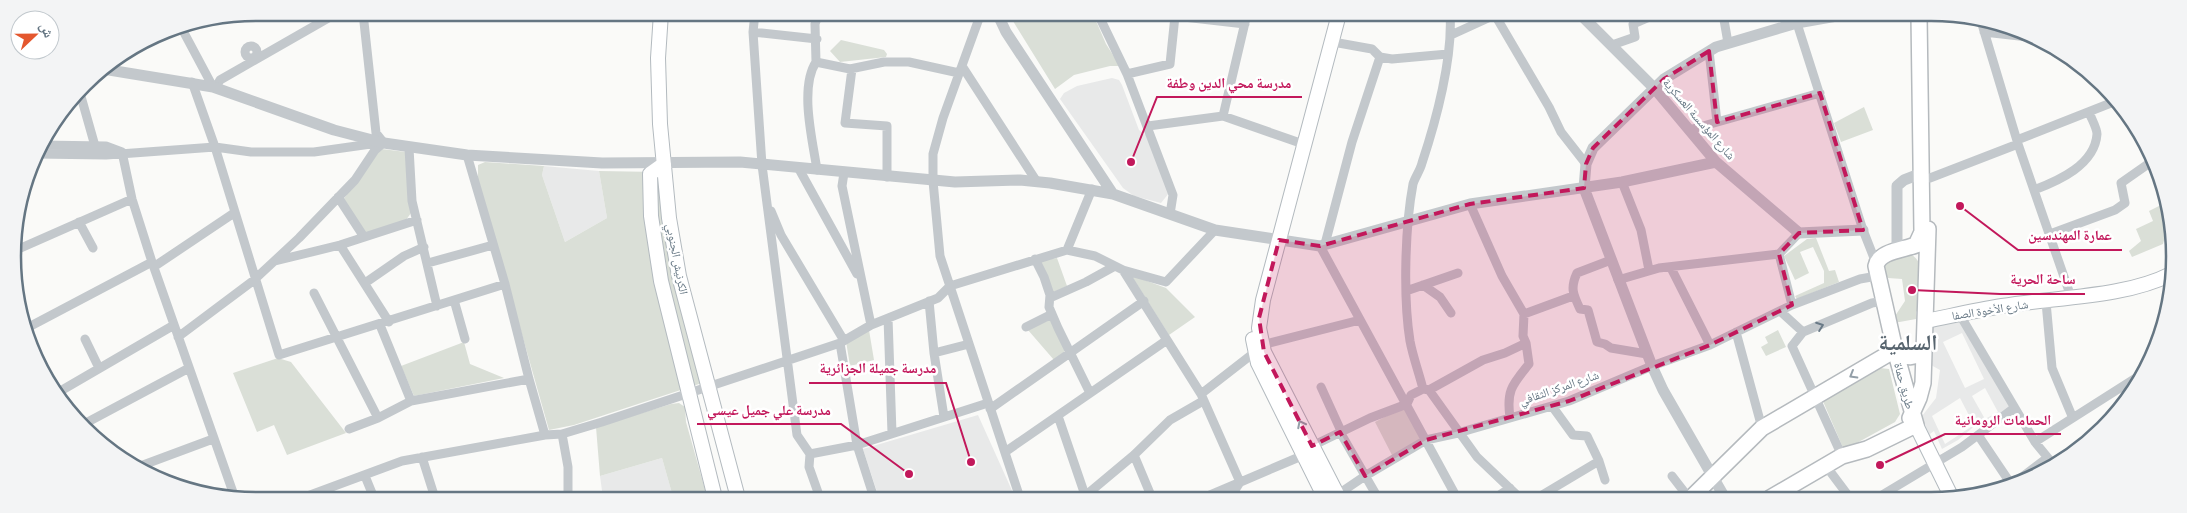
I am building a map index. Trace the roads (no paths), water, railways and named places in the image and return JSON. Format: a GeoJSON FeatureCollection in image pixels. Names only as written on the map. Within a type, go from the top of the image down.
{"type":"FeatureCollection","features":[{"type":"Feature","properties":{"kind":"main road","name":"الكرنيش الجنوبي"},"geometry":{"type":"LineString","coordinates":[[661,21],[660,124],[678,276],[736,492]]}},
{"type":"Feature","properties":{"kind":"main road"},"geometry":{"type":"LineString","coordinates":[[1302,144],[1328,21]]}},
{"type":"Feature","properties":{"kind":"main road"},"geometry":{"type":"LineString","coordinates":[[1331,492],[1308,451],[1258,349],[1259,318],[1275,239],[1338,21]]}},
{"type":"Feature","properties":{"kind":"main road","name":"طريق حماة"},"geometry":{"type":"LineString","coordinates":[[1904,249],[1919,241],[1922,232],[1926,176],[1919,21]]}},
{"type":"Feature","properties":{"kind":"main road","name":"طريق حماة"},"geometry":{"type":"LineString","coordinates":[[1914,420],[1921,390],[1926,321],[1927,21]]}},
{"type":"Feature","properties":{"kind":"main road"},"geometry":{"type":"LineString","coordinates":[[664,164],[650,174],[651,216],[661,281],[714,492]]}},
{"type":"Feature","properties":{"kind":"main road"},"geometry":{"type":"LineString","coordinates":[[1877,268],[1883,256],[1904,249],[1920,250],[1927,257]]}},
{"type":"Feature","properties":{"kind":"main road","name":"طريق حماة"},"geometry":{"type":"LineString","coordinates":[[1877,268],[1895,350],[1914,420]]}},
{"type":"Feature","properties":{"kind":"main road","name":"شارع الأخوة الصفا"},"geometry":{"type":"LineString","coordinates":[[1926,321],[2003,306],[2046,302],[2164,280]]}},
{"type":"Feature","properties":{"kind":"main road"},"geometry":{"type":"LineString","coordinates":[[1696,492],[1762,428],[1895,350],[1904,357],[1910,357],[1917,356],[1925,347]]}},
{"type":"Feature","properties":{"kind":"main road"},"geometry":{"type":"LineString","coordinates":[[1780,492],[1842,456],[1858,450],[1907,421],[1914,420],[1949,491]]}},
{"type":"Feature","properties":{"kind":"street"},"geometry":{"type":"LineString","coordinates":[[215,87],[220,80],[254,59],[323,21]]}},
{"type":"Feature","properties":{"kind":"street"},"geometry":{"type":"LineString","coordinates":[[364,21],[376,133],[384,143]]}},
{"type":"Feature","properties":{"kind":"street"},"geometry":{"type":"LineString","coordinates":[[754,21],[753,32],[762,165],[786,359],[797,435],[810,454],[808,466],[818,492]]}},
{"type":"Feature","properties":{"kind":"street"},"geometry":{"type":"LineString","coordinates":[[816,21],[816,62],[811,69],[808,113],[817,170]]}},
{"type":"Feature","properties":{"kind":"street"},"geometry":{"type":"LineString","coordinates":[[978,21],[960,69],[933,154],[933,181],[940,256],[1018,492]]}},
{"type":"Feature","properties":{"kind":"street"},"geometry":{"type":"LineString","coordinates":[[1001,21],[1006,32],[1113,194]]}},
{"type":"Feature","properties":{"kind":"street"},"geometry":{"type":"LineString","coordinates":[[1101,21],[1127,74],[1173,195],[1170,214]]}},
{"type":"Feature","properties":{"kind":"street"},"geometry":{"type":"LineString","coordinates":[[1127,74],[1170,64],[1174,21]]}},
{"type":"Feature","properties":{"kind":"street"},"geometry":{"type":"LineString","coordinates":[[1219,21],[1245,24]]}},
{"type":"Feature","properties":{"kind":"street"},"geometry":{"type":"LineString","coordinates":[[1223,116],[1246,21]]}},
{"type":"Feature","properties":{"kind":"street"},"geometry":{"type":"LineString","coordinates":[[1450,21],[1451,35],[1448,54],[1422,165],[1414,183],[1406,291],[1410,341],[1426,389],[1477,457],[1514,492]]}},
{"type":"Feature","properties":{"kind":"street"},"geometry":{"type":"LineString","coordinates":[[1451,35],[1482,21]]}},
{"type":"Feature","properties":{"kind":"street"},"geometry":{"type":"LineString","coordinates":[[1499,21],[1549,107],[1561,132],[1586,164]]}},
{"type":"Feature","properties":{"kind":"street","name":"شارع المؤسسة العسكرية"},"geometry":{"type":"LineString","coordinates":[[1587,21],[1655,89],[1716,162],[1799,233]]}},
{"type":"Feature","properties":{"kind":"street"},"geometry":{"type":"LineString","coordinates":[[1612,45],[1635,37],[1634,24],[1641,21]]}},
{"type":"Feature","properties":{"kind":"street"},"geometry":{"type":"LineString","coordinates":[[1724,21],[1728,43]]}},
{"type":"Feature","properties":{"kind":"street"},"geometry":{"type":"LineString","coordinates":[[1722,492],[1663,390],[1647,354],[1584,188],[1586,164],[1593,148],[1664,79],[1709,51],[1790,21]]}},
{"type":"Feature","properties":{"kind":"street"},"geometry":{"type":"LineString","coordinates":[[1796,21],[1800,37],[1877,268]]}},
{"type":"Feature","properties":{"kind":"street"},"geometry":{"type":"LineString","coordinates":[[1983,27],[2018,142],[2071,297]]}},
{"type":"Feature","properties":{"kind":"street"},"geometry":{"type":"LineString","coordinates":[[753,32],[817,39]]}},
{"type":"Feature","properties":{"kind":"street"},"geometry":{"type":"LineString","coordinates":[[1984,32],[2008,35]]}},
{"type":"Feature","properties":{"kind":"street"},"geometry":{"type":"LineString","coordinates":[[184,33],[215,87]]}},
{"type":"Feature","properties":{"kind":"street"},"geometry":{"type":"LineString","coordinates":[[1333,42],[1372,49],[1380,57],[1392,60],[1448,54]]}},
{"type":"Feature","properties":{"kind":"street"},"geometry":{"type":"LineString","coordinates":[[1709,51],[1717,122]]}},
{"type":"Feature","properties":{"kind":"street"},"geometry":{"type":"LineString","coordinates":[[1380,57],[1352,142],[1322,245],[1360,320],[1454,492]]}},
{"type":"Feature","properties":{"kind":"street"},"geometry":{"type":"LineString","coordinates":[[816,62],[852,69],[884,62],[909,62],[960,69],[1038,182]]}},
{"type":"Feature","properties":{"kind":"street"},"geometry":{"type":"LineString","coordinates":[[852,69],[846,123],[887,126],[887,177]]}},
{"type":"Feature","properties":{"kind":"street"},"geometry":{"type":"LineString","coordinates":[[113,70],[215,87],[334,130],[410,148],[467,155],[593,163],[740,162],[933,181],[1038,182],[1092,189],[1113,194],[1215,230],[1322,245],[1470,204],[1622,182],[1716,162]]}},
{"type":"Feature","properties":{"kind":"street"},"geometry":{"type":"LineString","coordinates":[[192,82],[215,147],[254,280],[279,355],[505,284]]}},
{"type":"Feature","properties":{"kind":"street"},"geometry":{"type":"LineString","coordinates":[[1689,130],[1820,93]]}},
{"type":"Feature","properties":{"kind":"street"},"geometry":{"type":"LineString","coordinates":[[82,99],[95,146]]}},
{"type":"Feature","properties":{"kind":"street"},"geometry":{"type":"LineString","coordinates":[[1904,249],[1897,186],[1904,180],[1926,176],[2018,142],[2109,104]]}},
{"type":"Feature","properties":{"kind":"street"},"geometry":{"type":"LineString","coordinates":[[2034,190],[2063,179],[2091,152],[2097,134],[2089,112]]}},
{"type":"Feature","properties":{"kind":"street"},"geometry":{"type":"LineString","coordinates":[[1148,126],[1223,116],[1302,144]]}},
{"type":"Feature","properties":{"kind":"street"},"geometry":{"type":"LineString","coordinates":[[45,154],[106,155],[122,152],[215,147],[251,152],[314,152],[384,143]]}},
{"type":"Feature","properties":{"kind":"street"},"geometry":{"type":"LineString","coordinates":[[178,337],[254,280],[274,262],[355,180],[375,150],[384,143]]}},
{"type":"Feature","properties":{"kind":"street"},"geometry":{"type":"LineString","coordinates":[[50,145],[106,146],[122,152]]}},
{"type":"Feature","properties":{"kind":"street"},"geometry":{"type":"LineString","coordinates":[[410,148],[412,200],[437,306]]}},
{"type":"Feature","properties":{"kind":"street"},"geometry":{"type":"LineString","coordinates":[[122,152],[132,199],[153,264],[232,490]]}},
{"type":"Feature","properties":{"kind":"street"},"geometry":{"type":"LineString","coordinates":[[467,155],[505,284],[528,379],[545,435]]}},
{"type":"Feature","properties":{"kind":"street"},"geometry":{"type":"LineString","coordinates":[[2050,234],[2115,210],[2125,203],[2121,183],[2147,165]]}},
{"type":"Feature","properties":{"kind":"street"},"geometry":{"type":"LineString","coordinates":[[799,169],[860,280]]}},
{"type":"Feature","properties":{"kind":"street"},"geometry":{"type":"LineString","coordinates":[[844,173],[842,186],[860,280],[871,325]]}},
{"type":"Feature","properties":{"kind":"street"},"geometry":{"type":"LineString","coordinates":[[1622,182],[1640,230],[1649,270]]}},
{"type":"Feature","properties":{"kind":"street"},"geometry":{"type":"LineString","coordinates":[[1067,250],[1092,189]]}},
{"type":"Feature","properties":{"kind":"street"},"geometry":{"type":"LineString","coordinates":[[338,197],[364,237]]}},
{"type":"Feature","properties":{"kind":"street"},"geometry":{"type":"LineString","coordinates":[[22,248],[132,199]]}},
{"type":"Feature","properties":{"kind":"street"},"geometry":{"type":"LineString","coordinates":[[767,202],[781,234],[842,341],[856,445],[872,492]]}},
{"type":"Feature","properties":{"kind":"street"},"geometry":{"type":"LineString","coordinates":[[1470,204],[1502,276],[1524,314],[1523,336],[1526,342],[1529,364],[1511,387],[1508,399],[1510,417]]}},
{"type":"Feature","properties":{"kind":"street"},"geometry":{"type":"LineString","coordinates":[[32,326],[153,264],[234,213]]}},
{"type":"Feature","properties":{"kind":"street"},"geometry":{"type":"LineString","coordinates":[[274,262],[417,220]]}},
{"type":"Feature","properties":{"kind":"street"},"geometry":{"type":"LineString","coordinates":[[79,222],[93,248]]}},
{"type":"Feature","properties":{"kind":"street"},"geometry":{"type":"LineString","coordinates":[[319,492],[402,461],[545,435],[562,434],[690,393],[842,341],[871,325],[938,298],[950,286],[1067,250],[1095,256],[1119,268],[1166,282],[1215,230]]}},
{"type":"Feature","properties":{"kind":"street"},"geometry":{"type":"LineString","coordinates":[[1618,280],[1649,270],[1779,254],[1799,233],[1863,230]]}},
{"type":"Feature","properties":{"kind":"street"},"geometry":{"type":"LineString","coordinates":[[340,244],[365,283],[384,323],[411,401]]}},
{"type":"Feature","properties":{"kind":"street"},"geometry":{"type":"LineString","coordinates":[[428,263],[494,245]]}},
{"type":"Feature","properties":{"kind":"street"},"geometry":{"type":"LineString","coordinates":[[365,283],[404,256],[424,247]]}},
{"type":"Feature","properties":{"kind":"street"},"geometry":{"type":"LineString","coordinates":[[1779,254],[1792,305]]}},
{"type":"Feature","properties":{"kind":"street"},"geometry":{"type":"LineString","coordinates":[[1035,259],[1044,277],[1052,314],[1090,393]]}},
{"type":"Feature","properties":{"kind":"street"},"geometry":{"type":"LineString","coordinates":[[1611,260],[1578,272],[1571,288],[1573,296],[1580,309],[1588,310],[1597,342],[1606,344],[1611,348],[1647,354]]}},
{"type":"Feature","properties":{"kind":"street"},"geometry":{"type":"LineString","coordinates":[[1050,298],[1119,268]]}},
{"type":"Feature","properties":{"kind":"street"},"geometry":{"type":"LineString","coordinates":[[1119,268],[1144,301],[1202,398],[1240,482]]}},
{"type":"Feature","properties":{"kind":"street"},"geometry":{"type":"LineString","coordinates":[[1671,268],[1710,345]]}},
{"type":"Feature","properties":{"kind":"street","name":"شارع المركز الثقافي"},"geometry":{"type":"LineString","coordinates":[[1341,492],[1426,440],[1458,433],[1552,406],[1710,345],[1792,305],[1860,279],[1877,268]]}},
{"type":"Feature","properties":{"kind":"street"},"geometry":{"type":"LineString","coordinates":[[1406,291],[1458,273]]}},
{"type":"Feature","properties":{"kind":"street"},"geometry":{"type":"LineString","coordinates":[[1423,285],[1440,297],[1451,313]]}},
{"type":"Feature","properties":{"kind":"street"},"geometry":{"type":"LineString","coordinates":[[314,293],[378,418]]}},
{"type":"Feature","properties":{"kind":"street"},"geometry":{"type":"LineString","coordinates":[[1524,314],[1573,296]]}},
{"type":"Feature","properties":{"kind":"street"},"geometry":{"type":"LineString","coordinates":[[454,300],[465,339]]}},
{"type":"Feature","properties":{"kind":"street"},"geometry":{"type":"LineString","coordinates":[[929,301],[934,353],[944,417]]}},
{"type":"Feature","properties":{"kind":"street"},"geometry":{"type":"LineString","coordinates":[[810,454],[856,445],[944,417],[989,406],[1070,353],[1144,301]]}},
{"type":"Feature","properties":{"kind":"street"},"geometry":{"type":"LineString","coordinates":[[1842,456],[1792,346],[1803,332],[1872,303],[1884,301]]}},
{"type":"Feature","properties":{"kind":"street"},"geometry":{"type":"LineString","coordinates":[[2046,302],[2052,368],[2072,416]]}},
{"type":"Feature","properties":{"kind":"street"},"geometry":{"type":"LineString","coordinates":[[1780,311],[1803,332]]}},
{"type":"Feature","properties":{"kind":"street"},"geometry":{"type":"LineString","coordinates":[[1026,327],[1052,314]]}},
{"type":"Feature","properties":{"kind":"street"},"geometry":{"type":"LineString","coordinates":[[1960,315],[2014,408],[2035,442],[2049,459]]}},
{"type":"Feature","properties":{"kind":"street"},"geometry":{"type":"LineString","coordinates":[[888,318],[892,433]]}},
{"type":"Feature","properties":{"kind":"street"},"geometry":{"type":"LineString","coordinates":[[1091,492],[1134,455],[1170,420],[1202,398],[1258,349],[1360,320]]}},
{"type":"Feature","properties":{"kind":"street"},"geometry":{"type":"LineString","coordinates":[[63,389],[174,325]]}},
{"type":"Feature","properties":{"kind":"street"},"geometry":{"type":"LineString","coordinates":[[1736,332],[1762,428]]}},
{"type":"Feature","properties":{"kind":"street"},"geometry":{"type":"LineString","coordinates":[[85,339],[100,368]]}},
{"type":"Feature","properties":{"kind":"street"},"geometry":{"type":"LineString","coordinates":[[1005,452],[1167,340]]}},
{"type":"Feature","properties":{"kind":"street"},"geometry":{"type":"LineString","coordinates":[[1217,492],[1308,451],[1341,432],[1407,404],[1411,396],[1483,360],[1504,354],[1526,342]]}},
{"type":"Feature","properties":{"kind":"street"},"geometry":{"type":"LineString","coordinates":[[934,353],[969,344]]}},
{"type":"Feature","properties":{"kind":"street"},"geometry":{"type":"LineString","coordinates":[[89,422],[189,368]]}},
{"type":"Feature","properties":{"kind":"street"},"geometry":{"type":"LineString","coordinates":[[349,429],[378,418],[411,401],[528,379]]}},
{"type":"Feature","properties":{"kind":"street"},"geometry":{"type":"LineString","coordinates":[[2035,442],[2072,416],[2127,386]]}},
{"type":"Feature","properties":{"kind":"street"},"geometry":{"type":"LineString","coordinates":[[1321,388],[1341,432],[1374,492]]}},
{"type":"Feature","properties":{"kind":"street"},"geometry":{"type":"LineString","coordinates":[[1552,406],[1574,435],[1588,436],[1605,480]]}},
{"type":"Feature","properties":{"kind":"street"},"geometry":{"type":"LineString","coordinates":[[1888,492],[1978,435],[2014,408]]}},
{"type":"Feature","properties":{"kind":"street"},"geometry":{"type":"LineString","coordinates":[[1058,416],[1083,492]]}},
{"type":"Feature","properties":{"kind":"street"},"geometry":{"type":"LineString","coordinates":[[562,434],[568,467],[568,492]]}},
{"type":"Feature","properties":{"kind":"street"},"geometry":{"type":"LineString","coordinates":[[1978,435],[2007,479]]}},
{"type":"Feature","properties":{"kind":"street"},"geometry":{"type":"LineString","coordinates":[[146,464],[213,439]]}},
{"type":"Feature","properties":{"kind":"street"},"geometry":{"type":"LineString","coordinates":[[1134,455],[1149,492]]}},
{"type":"Feature","properties":{"kind":"street"},"geometry":{"type":"LineString","coordinates":[[422,456],[433,492]]}},
{"type":"Feature","properties":{"kind":"street"},"geometry":{"type":"LineString","coordinates":[[1547,492],[1599,461]]}},
{"type":"Feature","properties":{"kind":"street"},"geometry":{"type":"LineString","coordinates":[[1826,466],[1846,492]]}},
{"type":"Feature","properties":{"kind":"street"},"geometry":{"type":"LineString","coordinates":[[365,476],[372,492]]}},
{"type":"Feature","properties":{"kind":"street"},"geometry":{"type":"LineString","coordinates":[[1672,476],[1685,492]]}},
{"type":"Feature","properties":{"kind":"street"},"geometry":{"type":"LineString","coordinates":[[1235,492],[1234,490],[1240,482]]}},
{"type":"Feature","properties":{"kind":"street"},"geometry":{"type":"LineString","coordinates":[[1504,492],[1510,488]]}},
{"type":"Feature","properties":{"kind":"place","name":"مدرسة محي الدين وطفة"},"geometry":{"type":"Point","coordinates":[1131,162]}},
{"type":"Feature","properties":{"kind":"place","name":"عمارة المهندسين"},"geometry":{"type":"Point","coordinates":[1960,206]}},
{"type":"Feature","properties":{"kind":"place","name":"ساحة الحرية"},"geometry":{"type":"Point","coordinates":[1912,290]}},
{"type":"Feature","properties":{"kind":"place","name":"مدرسة جميلة الجزائرية"},"geometry":{"type":"Point","coordinates":[971,462]}},
{"type":"Feature","properties":{"kind":"place","name":"الحمامات الرومانية"},"geometry":{"type":"Point","coordinates":[1880,465]}},
{"type":"Feature","properties":{"kind":"place","name":"مدرسة علي جميل عيسي"},"geometry":{"type":"Point","coordinates":[909,474]}},
{"type":"Feature","properties":{"kind":"district","name":"السلمية"},"geometry":{"type":"Point","coordinates":[1908,342]}}]}
